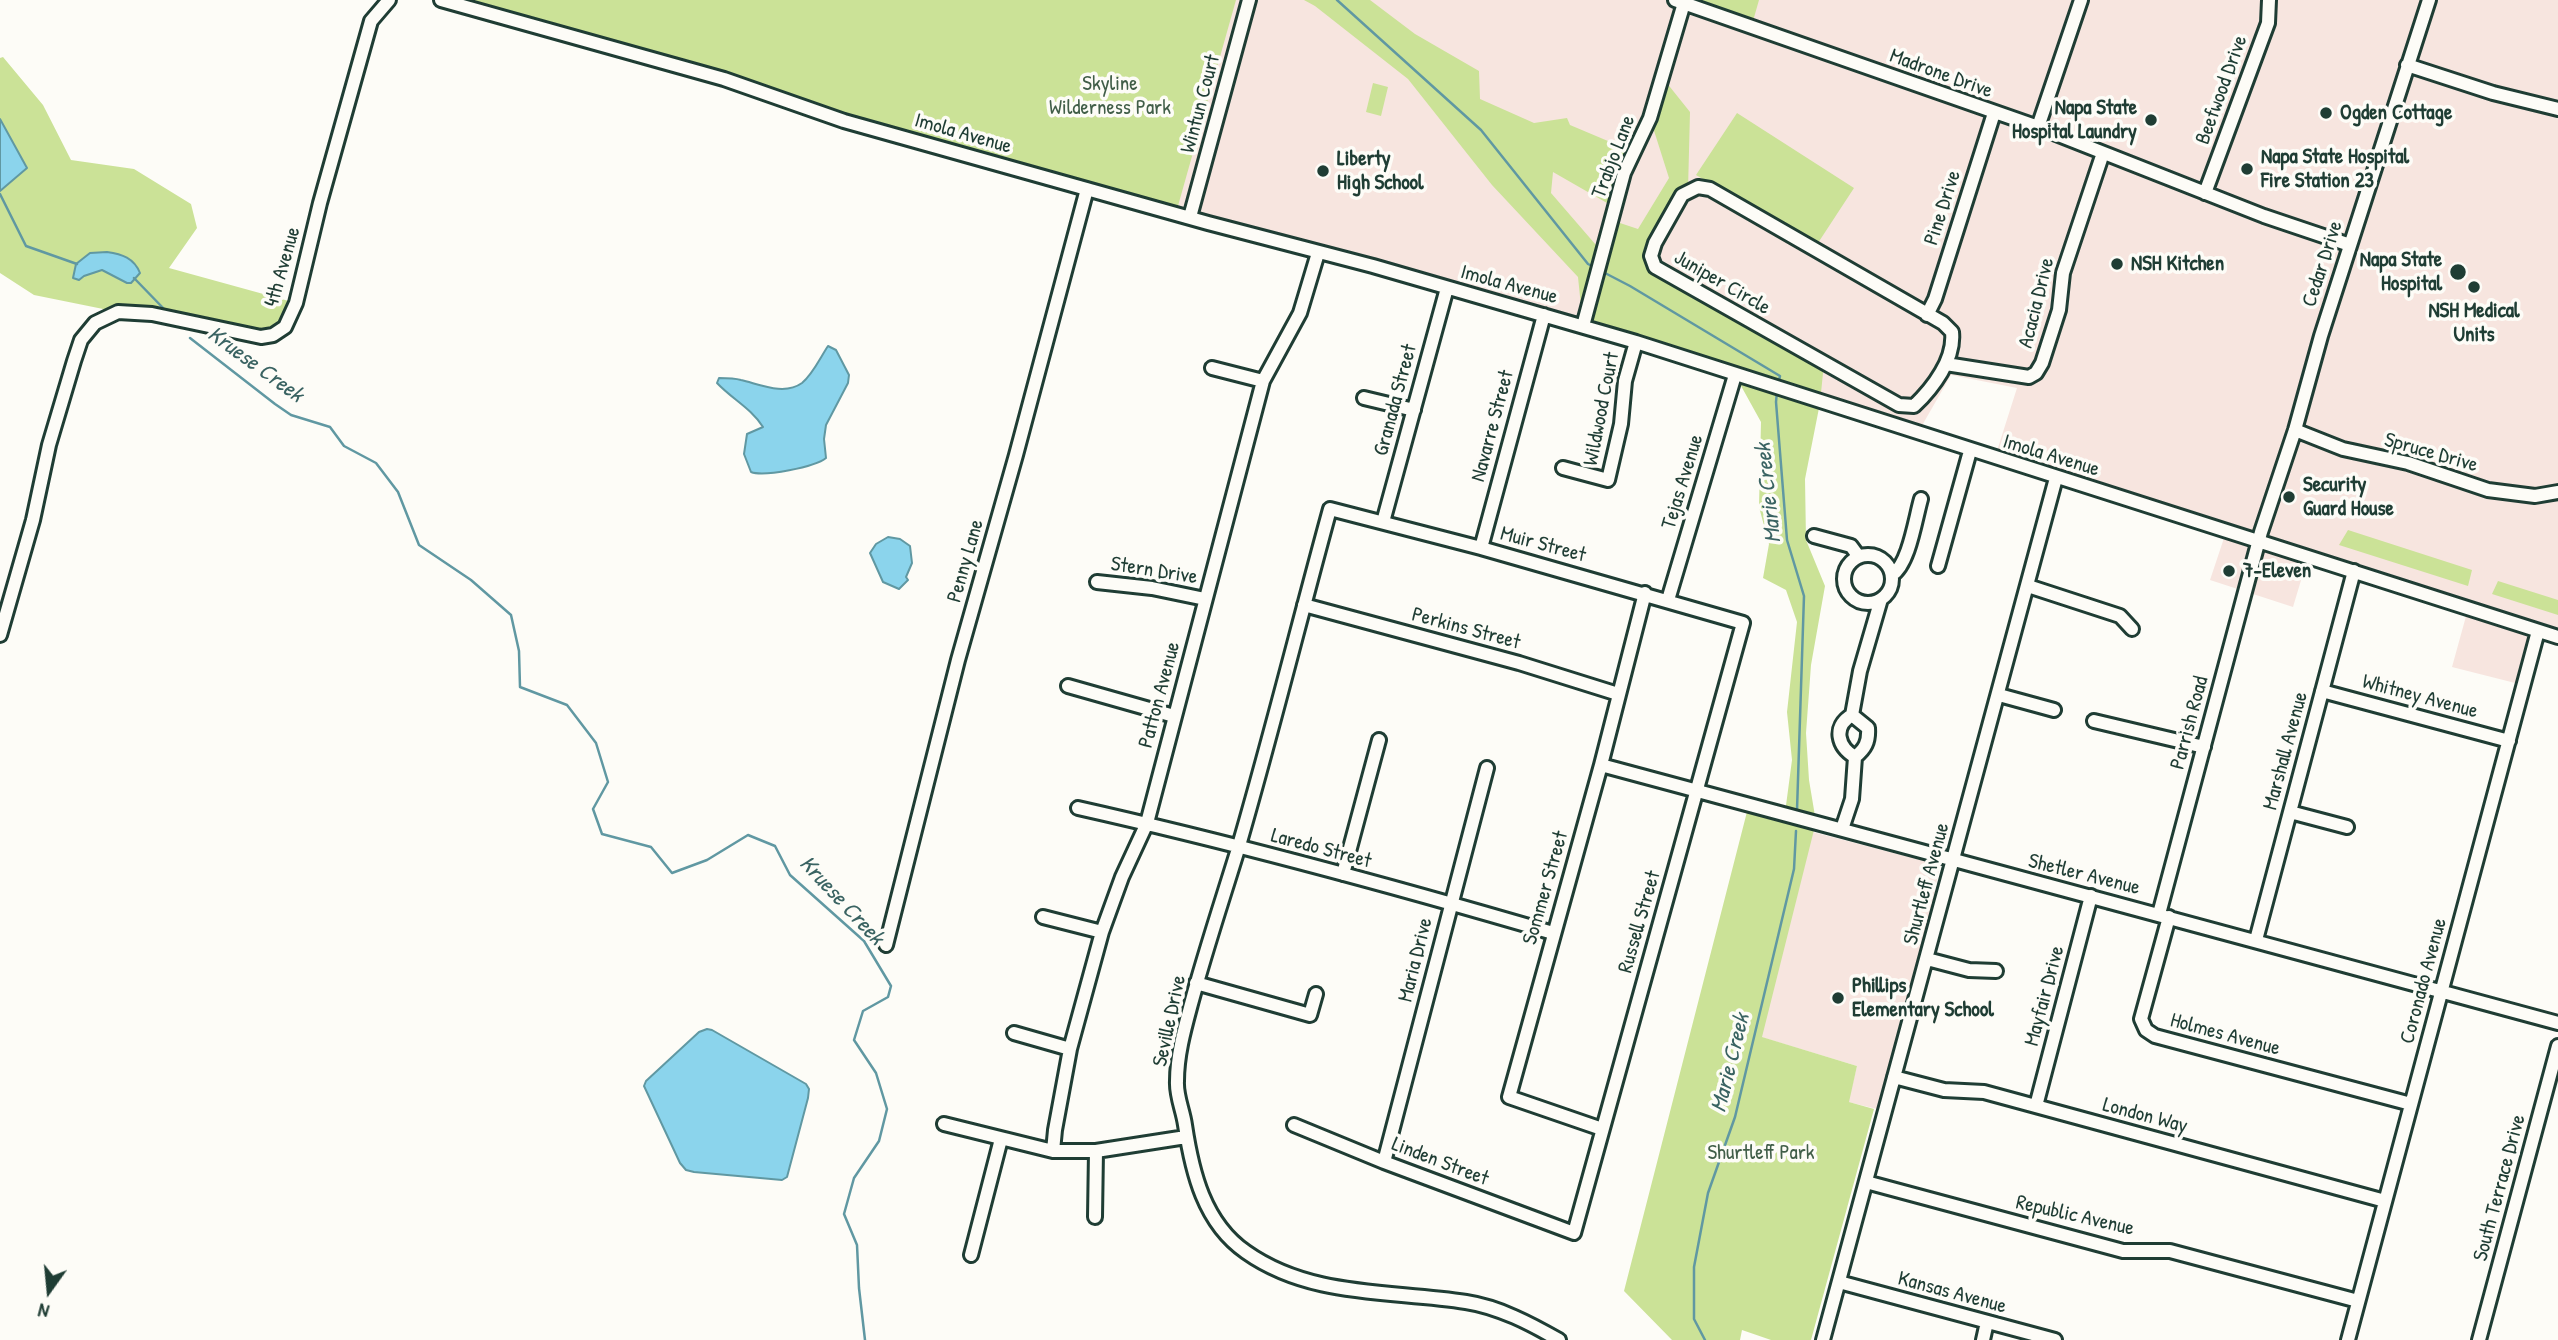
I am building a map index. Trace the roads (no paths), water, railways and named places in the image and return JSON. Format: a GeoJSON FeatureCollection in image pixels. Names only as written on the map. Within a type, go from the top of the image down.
{"type":"FeatureCollection","features":[{"type":"Feature","properties":{"kind":"street","name":"4th Avenue"},"geometry":{"type":"LineString","coordinates":[[0,635],[33,520],[49,445],[81,340],[95,323],[118,312],[152,314],[261,337],[273,335],[285,327],[296,303],[320,203],[333,165],[371,20],[389,0]]}},
{"type":"Feature","properties":{"kind":"street","name":"Imola Avenue"},"geometry":{"type":"LineString","coordinates":[[441,0],[724,79],[844,121],[1583,326],[2558,638]]}},
{"type":"Feature","properties":{"kind":"street","name":"Wintun Court"},"geometry":{"type":"LineString","coordinates":[[1190,217],[1249,0]]}},
{"type":"Feature","properties":{"kind":"street"},"geometry":{"type":"LineString","coordinates":[[2038,127],[2081,0]]}},
{"type":"Feature","properties":{"kind":"street","name":"Beefwood Drive"},"geometry":{"type":"LineString","coordinates":[[2205,192],[2267,23],[2269,0]]}},
{"type":"Feature","properties":{"kind":"street","name":"Cedar Drive"},"geometry":{"type":"LineString","coordinates":[[2258,541],[2429,0]]}},
{"type":"Feature","properties":{"kind":"street","name":"Madrone Drive"},"geometry":{"type":"LineString","coordinates":[[1680,2],[2038,127],[2264,216],[2350,245]]}},
{"type":"Feature","properties":{"kind":"street","name":"Trabjo Lane"},"geometry":{"type":"LineString","coordinates":[[1583,326],[1624,173],[1650,118],[1680,2]]}},
{"type":"Feature","properties":{"kind":"street"},"geometry":{"type":"LineString","coordinates":[[2407,65],[2493,93],[2558,109]]}},
{"type":"Feature","properties":{"kind":"street","name":"Pine Drive"},"geometry":{"type":"LineString","coordinates":[[1927,314],[1935,299],[1994,113]]}},
{"type":"Feature","properties":{"kind":"street","name":"Acacia Drive"},"geometry":{"type":"LineString","coordinates":[[1946,364],[2029,377],[2036,373],[2042,363],[2059,310],[2063,273],[2103,153]]}},
{"type":"Feature","properties":{"kind":"street","name":"Juniper Circle"},"geometry":{"type":"LineString","coordinates":[[1698,187],[1710,189],[1927,314],[1952,332],[1951,351],[1946,364],[1914,406],[1899,405],[1668,276],[1655,267],[1651,256],[1655,243],[1682,195],[1698,187]]}},
{"type":"Feature","properties":{"kind":"street","name":"Penny Lane"},"geometry":{"type":"LineString","coordinates":[[886,945],[958,660],[1087,189]]}},
{"type":"Feature","properties":{"kind":"street","name":"Patton Avenue"},"geometry":{"type":"LineString","coordinates":[[1053,1151],[1070,1049],[1101,932],[1122,877],[1147,824],[1263,381],[1300,313],[1318,253]]}},
{"type":"Feature","properties":{"kind":"street","name":"Granada Street"},"geometry":{"type":"LineString","coordinates":[[1382,522],[1447,288]]}},
{"type":"Feature","properties":{"kind":"street","name":"Navarre Street"},"geometry":{"type":"LineString","coordinates":[[1480,548],[1544,315]]}},
{"type":"Feature","properties":{"kind":"street","name":"Wildwood Court"},"geometry":{"type":"LineString","coordinates":[[1563,468],[1608,480],[1621,424],[1625,381],[1636,342]]}},
{"type":"Feature","properties":{"kind":"street"},"geometry":{"type":"LineString","coordinates":[[1212,368],[1263,381]]}},
{"type":"Feature","properties":{"kind":"street","name":"Tejas Avenue"},"geometry":{"type":"LineString","coordinates":[[1668,600],[1735,375]]}},
{"type":"Feature","properties":{"kind":"street"},"geometry":{"type":"LineString","coordinates":[[1364,398],[1414,410]]}},
{"type":"Feature","properties":{"kind":"street","name":"Spruce Drive"},"geometry":{"type":"LineString","coordinates":[[2295,430],[2343,449],[2408,463],[2488,490],[2535,496],[2558,492]]}},
{"type":"Feature","properties":{"kind":"street"},"geometry":{"type":"LineString","coordinates":[[1938,566],[1970,451]]}},
{"type":"Feature","properties":{"kind":"street","name":"Shurtleff Avenue"},"geometry":{"type":"LineString","coordinates":[[1823,1340],[2056,478]]}},
{"type":"Feature","properties":{"kind":"street"},"geometry":{"type":"LineString","coordinates":[[1892,575],[1899,570],[1905,556],[1921,499]]}},
{"type":"Feature","properties":{"kind":"street","name":"Muir Street"},"geometry":{"type":"LineString","coordinates":[[1330,509],[1645,593],[1744,623]]}},
{"type":"Feature","properties":{"kind":"street","name":"Seville Drive"},"geometry":{"type":"LineString","coordinates":[[1330,509],[1179,1051],[1176,1084],[1199,1192],[1227,1237],[1245,1252],[1281,1273],[1336,1288],[1466,1302],[1489,1307],[1537,1334],[1559,1340]]}},
{"type":"Feature","properties":{"kind":"street"},"geometry":{"type":"LineString","coordinates":[[1814,536],[1851,546],[1859,557]]}},
{"type":"Feature","properties":{"kind":"street","name":"Parrish Road"},"geometry":{"type":"LineString","coordinates":[[2164,915],[2204,747],[2258,541]]}},
{"type":"Feature","properties":{"kind":"street"},"geometry":{"type":"LineString","coordinates":[[1855,757],[1841,746],[1838,737],[1841,727],[1852,715],[1860,671],[1879,606],[1890,587],[1892,575],[1882,560],[1859,557],[1847,567],[1847,590],[1852,596],[1866,603],[1879,606]]}},
{"type":"Feature","properties":{"kind":"street","name":"Marshall Avenue"},"geometry":{"type":"LineString","coordinates":[[2256,940],[2354,571]]}},
{"type":"Feature","properties":{"kind":"street","name":"Stern Drive"},"geometry":{"type":"LineString","coordinates":[[1097,582],[1152,588],[1205,599]]}},
{"type":"Feature","properties":{"kind":"street"},"geometry":{"type":"LineString","coordinates":[[2028,586],[2120,616],[2132,629]]}},
{"type":"Feature","properties":{"kind":"street","name":"Sommer Street"},"geometry":{"type":"LineString","coordinates":[[1602,1129],[1508,1097],[1601,765],[1645,593]]}},
{"type":"Feature","properties":{"kind":"street","name":"Perkins Street"},"geometry":{"type":"LineString","coordinates":[[1304,605],[1519,663],[1618,694]]}},
{"type":"Feature","properties":{"kind":"street","name":"Russell Street"},"geometry":{"type":"LineString","coordinates":[[1574,1233],[1744,623]]}},
{"type":"Feature","properties":{"kind":"street","name":"Coronado Avenue"},"geometry":{"type":"LineString","coordinates":[[2348,1340],[2538,631]]}},
{"type":"Feature","properties":{"kind":"street"},"geometry":{"type":"LineString","coordinates":[[1068,686],[1174,716]]}},
{"type":"Feature","properties":{"kind":"street","name":"Whitney Avenue"},"geometry":{"type":"LineString","coordinates":[[2322,691],[2509,741]]}},
{"type":"Feature","properties":{"kind":"street"},"geometry":{"type":"LineString","coordinates":[[1999,695],[2054,710]]}},
{"type":"Feature","properties":{"kind":"street"},"geometry":{"type":"LineString","coordinates":[[1842,829],[1852,799],[1855,757],[1863,751],[1868,740],[1868,728],[1852,715]]}},
{"type":"Feature","properties":{"kind":"street"},"geometry":{"type":"LineString","coordinates":[[2094,721],[2204,747]]}},
{"type":"Feature","properties":{"kind":"street"},"geometry":{"type":"LineString","coordinates":[[1343,874],[1379,740]]}},
{"type":"Feature","properties":{"kind":"street","name":"Shetler Avenue"},"geometry":{"type":"LineString","coordinates":[[1601,765],[2558,1023]]}},
{"type":"Feature","properties":{"kind":"street","name":"Maria Drive"},"geometry":{"type":"LineString","coordinates":[[1384,1162],[1487,768]]}},
{"type":"Feature","properties":{"kind":"street","name":"Laredo Street"},"geometry":{"type":"LineString","coordinates":[[1077,808],[1343,874],[1553,933]]}},
{"type":"Feature","properties":{"kind":"street"},"geometry":{"type":"LineString","coordinates":[[2290,812],[2347,827]]}},
{"type":"Feature","properties":{"kind":"street","name":"Mayfair Drive"},"geometry":{"type":"LineString","coordinates":[[2036,1106],[2091,896]]}},
{"type":"Feature","properties":{"kind":"street","name":"Holmes Avenue"},"geometry":{"type":"LineString","coordinates":[[2164,915],[2141,1018],[2146,1030],[2155,1036],[2411,1104]]}},
{"type":"Feature","properties":{"kind":"street"},"geometry":{"type":"LineString","coordinates":[[1043,918],[1101,932]]}},
{"type":"Feature","properties":{"kind":"street"},"geometry":{"type":"LineString","coordinates":[[1927,959],[1969,970],[1996,971]]}},
{"type":"Feature","properties":{"kind":"street"},"geometry":{"type":"LineString","coordinates":[[1196,983],[1311,1015],[1316,993]]}},
{"type":"Feature","properties":{"kind":"street"},"geometry":{"type":"LineString","coordinates":[[1014,1033],[1070,1049]]}},
{"type":"Feature","properties":{"kind":"street","name":"South Terrace Drive"},"geometry":{"type":"LineString","coordinates":[[2479,1340],[2558,1046]]}},
{"type":"Feature","properties":{"kind":"street","name":"London Way"},"geometry":{"type":"LineString","coordinates":[[1894,1077],[1944,1090],[1984,1092],[2385,1201]]}},
{"type":"Feature","properties":{"kind":"street"},"geometry":{"type":"LineString","coordinates":[[944,1124],[1053,1151],[1096,1151],[1186,1137]]}},
{"type":"Feature","properties":{"kind":"street","name":"Linden Street"},"geometry":{"type":"LineString","coordinates":[[1294,1125],[1384,1162],[1574,1233]]}},
{"type":"Feature","properties":{"kind":"street"},"geometry":{"type":"LineString","coordinates":[[971,1255],[1001,1139]]}},
{"type":"Feature","properties":{"kind":"street"},"geometry":{"type":"LineString","coordinates":[[1095,1217],[1096,1151]]}},
{"type":"Feature","properties":{"kind":"street","name":"Republic Avenue"},"geometry":{"type":"LineString","coordinates":[[1866,1182],[2123,1251],[2170,1251],[2358,1301]]}},
{"type":"Feature","properties":{"kind":"street","name":"Kansas Avenue"},"geometry":{"type":"LineString","coordinates":[[1839,1282],[2054,1340]]}},
{"type":"Feature","properties":{"kind":"street"},"geometry":{"type":"LineString","coordinates":[[1983,1340],[1987,1322]]}},
{"type":"Feature","properties":{"kind":"water"},"geometry":{"type":"Polygon","coordinates":[[[0,119],[27,168],[0,191],[0,119]]]}},
{"type":"Feature","properties":{"kind":"water"},"geometry":{"type":"Polygon","coordinates":[[[107,252],[131,260],[140,273],[131,283],[102,270],[79,280],[73,278],[76,264],[90,253],[107,252]]]}},
{"type":"Feature","properties":{"kind":"water"},"geometry":{"type":"Polygon","coordinates":[[[828,346],[836,350],[849,375],[848,383],[826,425],[826,458],[789,470],[751,472],[744,454],[747,434],[763,427],[753,414],[717,383],[719,378],[780,389],[795,387],[810,375],[828,346]]]}},
{"type":"Feature","properties":{"kind":"water"},"geometry":{"type":"Polygon","coordinates":[[[888,537],[900,539],[910,546],[912,563],[906,577],[908,580],[899,589],[883,582],[870,553],[876,544],[888,537]]]}},
{"type":"Feature","properties":{"kind":"water"},"geometry":{"type":"Polygon","coordinates":[[[707,1029],[806,1084],[809,1089],[787,1177],[782,1180],[694,1172],[686,1170],[680,1163],[644,1086],[646,1081],[699,1032],[707,1029]]]}},
{"type":"Feature","properties":{"kind":"waterway","name":"Marie Creek"},"geometry":{"type":"LineString","coordinates":[[1337,0],[1481,130],[1592,266]]}},
{"type":"Feature","properties":{"kind":"waterway","name":"Kruese Creek"},"geometry":{"type":"LineString","coordinates":[[0,194],[26,246],[77,264]]}},
{"type":"Feature","properties":{"kind":"waterway","name":"Marie Creek"},"geometry":{"type":"LineString","coordinates":[[1603,272],[1780,376],[1778,385]]}},
{"type":"Feature","properties":{"kind":"waterway","name":"Kruese Creek"},"geometry":{"type":"LineString","coordinates":[[134,278],[166,311]]}},
{"type":"Feature","properties":{"kind":"waterway","name":"Kruese Creek"},"geometry":{"type":"LineString","coordinates":[[190,338],[291,415],[330,427],[344,446],[376,463],[398,492],[419,545],[471,580],[511,615],[519,651],[520,687],[567,705],[596,743],[608,782],[593,809],[602,834],[651,847],[672,873],[707,860],[748,835],[775,846],[790,875],[864,941],[891,986],[888,997],[863,1011],[854,1040],[876,1073],[887,1109],[879,1141],[854,1178],[844,1214],[857,1245],[865,1340]]}},
{"type":"Feature","properties":{"kind":"waterway","name":"Marie Creek"},"geometry":{"type":"LineString","coordinates":[[1777,391],[1787,540],[1804,596],[1797,810]]}},
{"type":"Feature","properties":{"kind":"waterway","name":"Marie Creek"},"geometry":{"type":"LineString","coordinates":[[1705,1340],[1694,1319],[1694,1267],[1708,1193],[1735,1117],[1794,869],[1796,831]]}},
{"type":"Feature","properties":{"kind":"place","name":"Ogden Cottage"},"geometry":{"type":"Point","coordinates":[2326,113]}},
{"type":"Feature","properties":{"kind":"place","name":"Napa State Hospital Laundry"},"geometry":{"type":"Point","coordinates":[2151,120]}},
{"type":"Feature","properties":{"kind":"place","name":"Napa State Hospital Fire Station 23"},"geometry":{"type":"Point","coordinates":[2247,169]}},
{"type":"Feature","properties":{"kind":"place","name":"Liberty High School"},"geometry":{"type":"Point","coordinates":[1323,171]}},
{"type":"Feature","properties":{"kind":"place","name":"NSH Kitchen"},"geometry":{"type":"Point","coordinates":[2117,264]}},
{"type":"Feature","properties":{"kind":"place","name":"Napa State Hospital"},"geometry":{"type":"Point","coordinates":[2458,272]}},
{"type":"Feature","properties":{"kind":"place","name":"NSH Medical Units"},"geometry":{"type":"Point","coordinates":[2474,287]}},
{"type":"Feature","properties":{"kind":"place","name":"Security Guard House"},"geometry":{"type":"Point","coordinates":[2289,497]}},
{"type":"Feature","properties":{"kind":"place","name":"7-Eleven"},"geometry":{"type":"Point","coordinates":[2229,571]}},
{"type":"Feature","properties":{"kind":"place","name":"Phillips Elementary School"},"geometry":{"type":"Point","coordinates":[1838,998]}},
{"type":"Feature","properties":{"kind":"park label","name":"Skyline Wilderness Park"},"geometry":{"type":"Point","coordinates":[1110,96]}},
{"type":"Feature","properties":{"kind":"park label","name":"Shurtleff Park"},"geometry":{"type":"Point","coordinates":[1761,1153]}}]}
